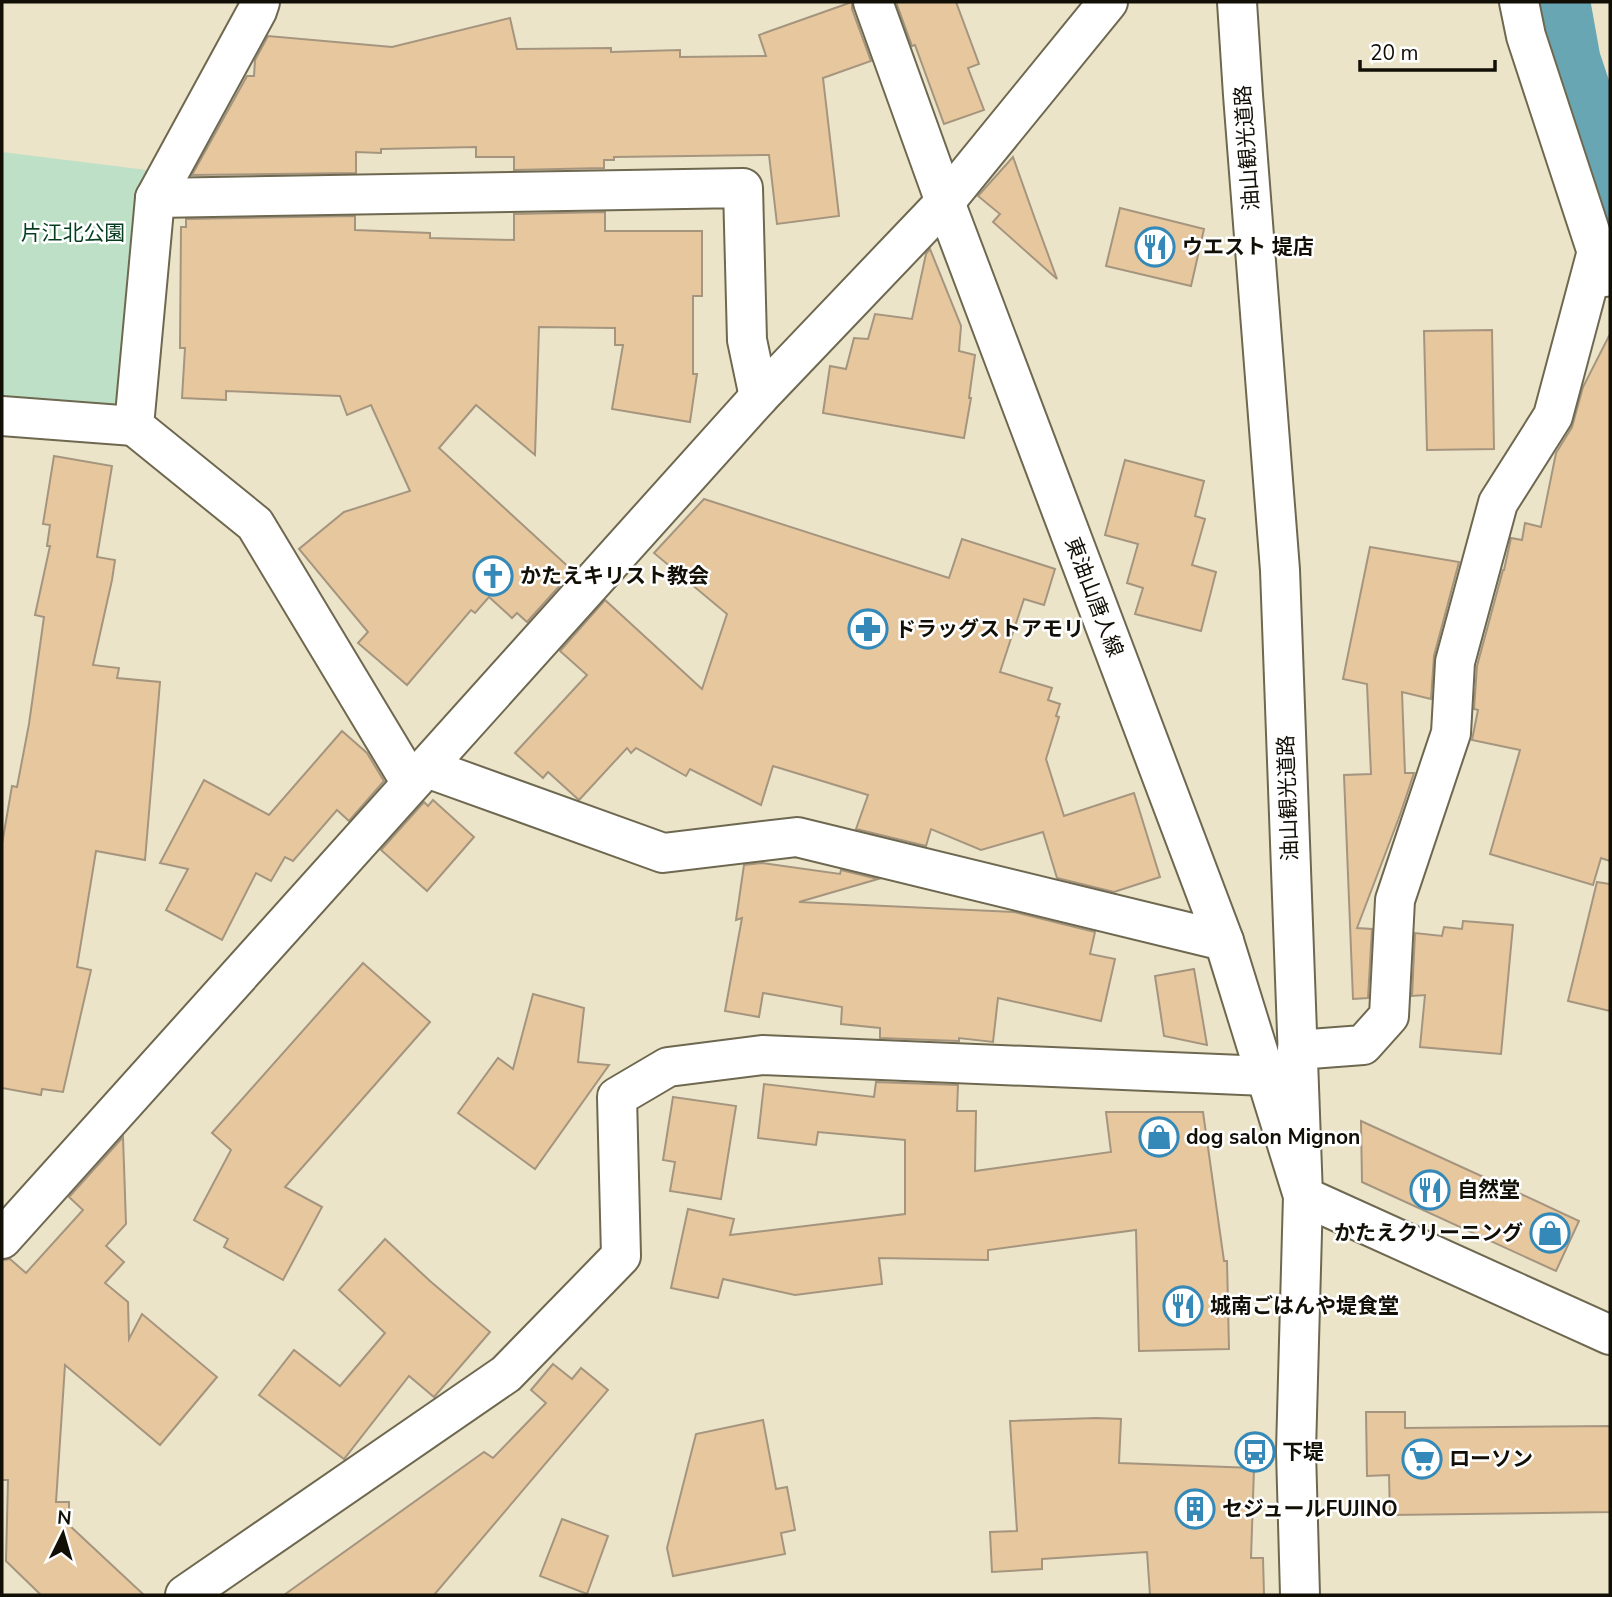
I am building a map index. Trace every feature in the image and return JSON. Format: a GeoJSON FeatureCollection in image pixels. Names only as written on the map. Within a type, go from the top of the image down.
{"type":"FeatureCollection","features":[{"type":"Feature","properties":{"kind":"street"},"geometry":{"type":"LineString","coordinates":[[134,426],[155,198],[260,2]]}},
{"type":"Feature","properties":{"kind":"street","name":"東油山唐人線"},"geometry":{"type":"LineString","coordinates":[[873,2],[945,202],[1224,941],[1303,1196]]}},
{"type":"Feature","properties":{"kind":"street"},"geometry":{"type":"LineString","coordinates":[[2,1239],[759,397],[945,202],[1108,2]]}},
{"type":"Feature","properties":{"kind":"street","name":"油山観光道路"},"geometry":{"type":"LineString","coordinates":[[1237,2],[1280,570],[1303,1196],[1296,1451],[1300,1595]]}},
{"type":"Feature","properties":{"kind":"street"},"geometry":{"type":"LineString","coordinates":[[1519,2],[1526,36],[1610,292]]}},
{"type":"Feature","properties":{"kind":"street"},"geometry":{"type":"LineString","coordinates":[[155,198],[743,188],[747,340],[759,397]]}},
{"type":"Feature","properties":{"kind":"street"},"geometry":{"type":"LineString","coordinates":[[1297,1051],[1363,1045],[1389,1016],[1395,900],[1451,733],[1455,662],[1498,503],[1553,416],[1597,251]]}},
{"type":"Feature","properties":{"kind":"street"},"geometry":{"type":"LineString","coordinates":[[2,416],[134,426],[254,524],[419,776],[663,853],[797,837],[1224,941]]}},
{"type":"Feature","properties":{"kind":"street"},"geometry":{"type":"LineString","coordinates":[[185,1595],[506,1374],[621,1256],[617,1097],[668,1067],[762,1055],[1266,1076]]}},
{"type":"Feature","properties":{"kind":"street"},"geometry":{"type":"LineString","coordinates":[[1303,1196],[1610,1335]]}},
{"type":"Feature","properties":{"kind":"green space","name":"片江北公園"},"geometry":{"type":"Polygon","coordinates":[[[2,152],[155,171],[117,414],[2,403],[2,152]]]}},
{"type":"Feature","properties":{"kind":"building"},"geometry":{"type":"Polygon","coordinates":[[[852,2],[852,9],[871,61],[823,78],[839,216],[777,224],[769,155],[614,157],[614,160],[604,160],[604,168],[514,170],[514,157],[476,157],[476,147],[381,149],[381,153],[356,152],[356,173],[192,175],[247,76],[254,76],[255,60],[268,36],[392,47],[510,18],[517,49],[611,48],[611,52],[680,50],[680,57],[766,56],[759,35],[852,2]]]}},
{"type":"Feature","properties":{"kind":"building"},"geometry":{"type":"Polygon","coordinates":[[[896,2],[956,2],[979,64],[968,68],[984,110],[944,124],[896,2]]]}},
{"type":"Feature","properties":{"kind":"building"},"geometry":{"type":"Polygon","coordinates":[[[1013,157],[1057,279],[993,222],[1000,214],[978,196],[1013,157]]]}},
{"type":"Feature","properties":{"kind":"building","name":"ウエスト 堤店"},"geometry":{"type":"Polygon","coordinates":[[[1120,208],[1204,229],[1191,286],[1106,266],[1120,208]]]}},
{"type":"Feature","properties":{"kind":"building"},"geometry":{"type":"Polygon","coordinates":[[[605,212],[605,231],[702,231],[702,296],[693,296],[693,374],[697,374],[690,422],[612,409],[623,345],[615,345],[615,328],[539,327],[535,455],[476,405],[439,448],[573,571],[527,622],[517,613],[512,618],[489,597],[475,613],[471,610],[407,685],[358,643],[368,632],[299,549],[344,512],[410,491],[371,405],[347,415],[340,396],[226,391],[226,400],[182,398],[185,348],[180,348],[181,227],[186,227],[186,219],[355,216],[355,230],[430,233],[430,238],[514,240],[514,214],[605,212]]]}},
{"type":"Feature","properties":{"kind":"building"},"geometry":{"type":"Polygon","coordinates":[[[930,249],[961,326],[959,351],[975,355],[964,438],[823,413],[830,366],[846,369],[854,338],[868,339],[875,314],[912,319],[926,254],[930,249]]]}},
{"type":"Feature","properties":{"kind":"building"},"geometry":{"type":"Polygon","coordinates":[[[1492,330],[1494,449],[1427,450],[1424,331],[1492,330]]]}},
{"type":"Feature","properties":{"kind":"building"},"geometry":{"type":"Polygon","coordinates":[[[1610,334],[1610,861],[1601,858],[1593,885],[1490,854],[1520,750],[1472,740],[1478,710],[1474,709],[1477,666],[1511,538],[1522,540],[1525,523],[1541,527],[1556,453],[1572,427],[1583,387],[1610,334]]]}},
{"type":"Feature","properties":{"kind":"building"},"geometry":{"type":"Polygon","coordinates":[[[54,456],[112,466],[97,557],[115,560],[93,665],[119,668],[117,678],[160,682],[145,860],[96,851],[77,967],[91,970],[63,1092],[42,1089],[41,1095],[2,1088],[2,844],[12,786],[17,787],[29,724],[44,617],[35,615],[50,546],[47,546],[50,525],[43,524],[54,456]]]}},
{"type":"Feature","properties":{"kind":"building"},"geometry":{"type":"Polygon","coordinates":[[[1125,460],[1204,481],[1195,516],[1205,519],[1192,565],[1216,572],[1201,631],[1135,614],[1143,588],[1127,583],[1138,544],[1105,535],[1125,460]]]}},
{"type":"Feature","properties":{"kind":"building"},"geometry":{"type":"Polygon","coordinates":[[[704,499],[949,578],[962,539],[1055,569],[1044,605],[1024,599],[1000,672],[1052,688],[1048,700],[1060,704],[1056,716],[1059,717],[1046,759],[1064,816],[1134,793],[1160,877],[1114,892],[1057,878],[1043,832],[981,850],[931,829],[926,846],[856,829],[868,795],[773,766],[761,805],[690,769],[686,776],[636,748],[631,753],[627,748],[579,800],[548,772],[543,778],[515,753],[587,675],[560,651],[605,600],[702,689],[727,614],[654,553],[704,499]]]}},
{"type":"Feature","properties":{"kind":"building"},"geometry":{"type":"Polygon","coordinates":[[[1370,547],[1459,562],[1434,656],[1431,699],[1402,692],[1405,773],[1414,773],[1357,928],[1372,929],[1368,998],[1353,999],[1344,775],[1371,774],[1367,684],[1343,679],[1370,547]]]}},
{"type":"Feature","properties":{"kind":"building"},"geometry":{"type":"Polygon","coordinates":[[[342,731],[367,753],[384,781],[349,821],[337,810],[293,861],[285,857],[271,881],[256,873],[222,940],[166,910],[188,869],[160,863],[204,780],[269,815],[342,731]]]}},
{"type":"Feature","properties":{"kind":"building"},"geometry":{"type":"Polygon","coordinates":[[[433,800],[474,837],[427,891],[381,850],[424,802],[428,806],[433,800]]]}},
{"type":"Feature","properties":{"kind":"building"},"geometry":{"type":"Polygon","coordinates":[[[762,863],[840,874],[841,870],[878,879],[799,902],[1014,912],[1095,932],[1090,954],[1115,959],[1101,1021],[998,998],[993,1042],[959,1038],[959,1041],[880,1038],[880,1028],[841,1024],[842,1007],[763,993],[759,1017],[725,1011],[742,918],[736,920],[744,865],[762,863]]]}},
{"type":"Feature","properties":{"kind":"building"},"geometry":{"type":"Polygon","coordinates":[[[1597,882],[1610,884],[1610,1011],[1568,1001],[1597,882]]]}},
{"type":"Feature","properties":{"kind":"building"},"geometry":{"type":"Polygon","coordinates":[[[1463,921],[1513,925],[1501,1054],[1420,1047],[1425,995],[1412,996],[1415,933],[1442,936],[1444,927],[1462,929],[1463,921]]]}},
{"type":"Feature","properties":{"kind":"building"},"geometry":{"type":"Polygon","coordinates":[[[363,963],[430,1022],[285,1187],[322,1207],[283,1280],[224,1247],[228,1239],[194,1220],[231,1150],[212,1133],[363,963]]]}},
{"type":"Feature","properties":{"kind":"building"},"geometry":{"type":"Polygon","coordinates":[[[1194,969],[1207,1045],[1164,1036],[1155,976],[1194,969]]]}},
{"type":"Feature","properties":{"kind":"building"},"geometry":{"type":"Polygon","coordinates":[[[533,994],[584,1008],[578,1062],[609,1065],[535,1169],[458,1113],[498,1058],[513,1069],[533,994]]]}},
{"type":"Feature","properties":{"kind":"building"},"geometry":{"type":"Polygon","coordinates":[[[876,1082],[958,1085],[957,1111],[976,1111],[975,1171],[1111,1152],[1106,1112],[1203,1112],[1224,1261],[1227,1261],[1229,1349],[1139,1351],[1136,1230],[988,1250],[988,1260],[879,1258],[882,1284],[795,1295],[723,1279],[718,1298],[671,1288],[688,1209],[734,1219],[730,1235],[905,1214],[905,1140],[818,1132],[816,1145],[758,1138],[764,1084],[874,1097],[876,1082]]]}},
{"type":"Feature","properties":{"kind":"building"},"geometry":{"type":"Polygon","coordinates":[[[673,1097],[736,1106],[721,1199],[670,1191],[675,1162],[663,1160],[673,1097]]]}},
{"type":"Feature","properties":{"kind":"building"},"geometry":{"type":"Polygon","coordinates":[[[1361,1121],[1579,1221],[1556,1271],[1362,1182],[1361,1121]]]}},
{"type":"Feature","properties":{"kind":"building"},"geometry":{"type":"Polygon","coordinates":[[[123,1137],[126,1224],[106,1246],[124,1262],[105,1283],[128,1302],[129,1339],[142,1314],[217,1377],[160,1445],[65,1365],[56,1502],[69,1502],[69,1525],[144,1595],[41,1595],[6,1561],[8,1480],[2,1480],[2,1260],[10,1259],[26,1273],[83,1210],[69,1197],[123,1137]]]}},
{"type":"Feature","properties":{"kind":"building"},"geometry":{"type":"Polygon","coordinates":[[[385,1239],[490,1332],[434,1397],[409,1376],[344,1459],[259,1395],[294,1350],[340,1386],[385,1333],[339,1290],[385,1239]]]}},
{"type":"Feature","properties":{"kind":"building"},"geometry":{"type":"Polygon","coordinates":[[[553,1364],[572,1379],[581,1368],[608,1390],[434,1595],[284,1595],[484,1452],[493,1458],[546,1403],[531,1390],[553,1364]]]}},
{"type":"Feature","properties":{"kind":"building"},"geometry":{"type":"Polygon","coordinates":[[[1366,1412],[1405,1412],[1405,1428],[1610,1426],[1610,1512],[1390,1515],[1389,1475],[1367,1476],[1366,1412]]]}},
{"type":"Feature","properties":{"kind":"building"},"geometry":{"type":"Polygon","coordinates":[[[1121,1419],[1119,1463],[1254,1468],[1251,1558],[1263,1558],[1264,1595],[1150,1595],[1147,1552],[1042,1559],[1042,1569],[992,1572],[990,1532],[1017,1531],[1010,1421],[1121,1419]]]}},
{"type":"Feature","properties":{"kind":"building"},"geometry":{"type":"Polygon","coordinates":[[[763,1420],[776,1489],[787,1487],[795,1530],[781,1533],[785,1554],[673,1576],[667,1548],[696,1434],[763,1420]]]}},
{"type":"Feature","properties":{"kind":"building"},"geometry":{"type":"Polygon","coordinates":[[[562,1519],[608,1536],[587,1594],[540,1576],[562,1519]]]}},
{"type":"Feature","properties":{"kind":"waterway"},"geometry":{"type":"LineString","coordinates":[[1550,2],[1561,63],[1610,209]]}},
{"type":"Feature","properties":{"kind":"place","name":"ウエスト 堤店"},"geometry":{"type":"Point","coordinates":[1155,247]}},
{"type":"Feature","properties":{"kind":"place","name":"かたえキリスト教会"},"geometry":{"type":"Point","coordinates":[493,576]}},
{"type":"Feature","properties":{"kind":"place","name":"ドラッグストアモリ"},"geometry":{"type":"Point","coordinates":[868,629]}},
{"type":"Feature","properties":{"kind":"place","name":"dog salon Mignon"},"geometry":{"type":"Point","coordinates":[1159,1137]}},
{"type":"Feature","properties":{"kind":"place","name":"自然堂"},"geometry":{"type":"Point","coordinates":[1430,1190]}},
{"type":"Feature","properties":{"kind":"place","name":"かたえクリーニング"},"geometry":{"type":"Point","coordinates":[1550,1233]}},
{"type":"Feature","properties":{"kind":"place","name":"城南ごはんや堤食堂"},"geometry":{"type":"Point","coordinates":[1183,1306]}},
{"type":"Feature","properties":{"kind":"place","name":"下堤"},"geometry":{"type":"Point","coordinates":[1255,1452]}},
{"type":"Feature","properties":{"kind":"place","name":"ローソン"},"geometry":{"type":"Point","coordinates":[1422,1459]}},
{"type":"Feature","properties":{"kind":"place","name":"セジュールFUJINO"},"geometry":{"type":"Point","coordinates":[1195,1509]}}]}
